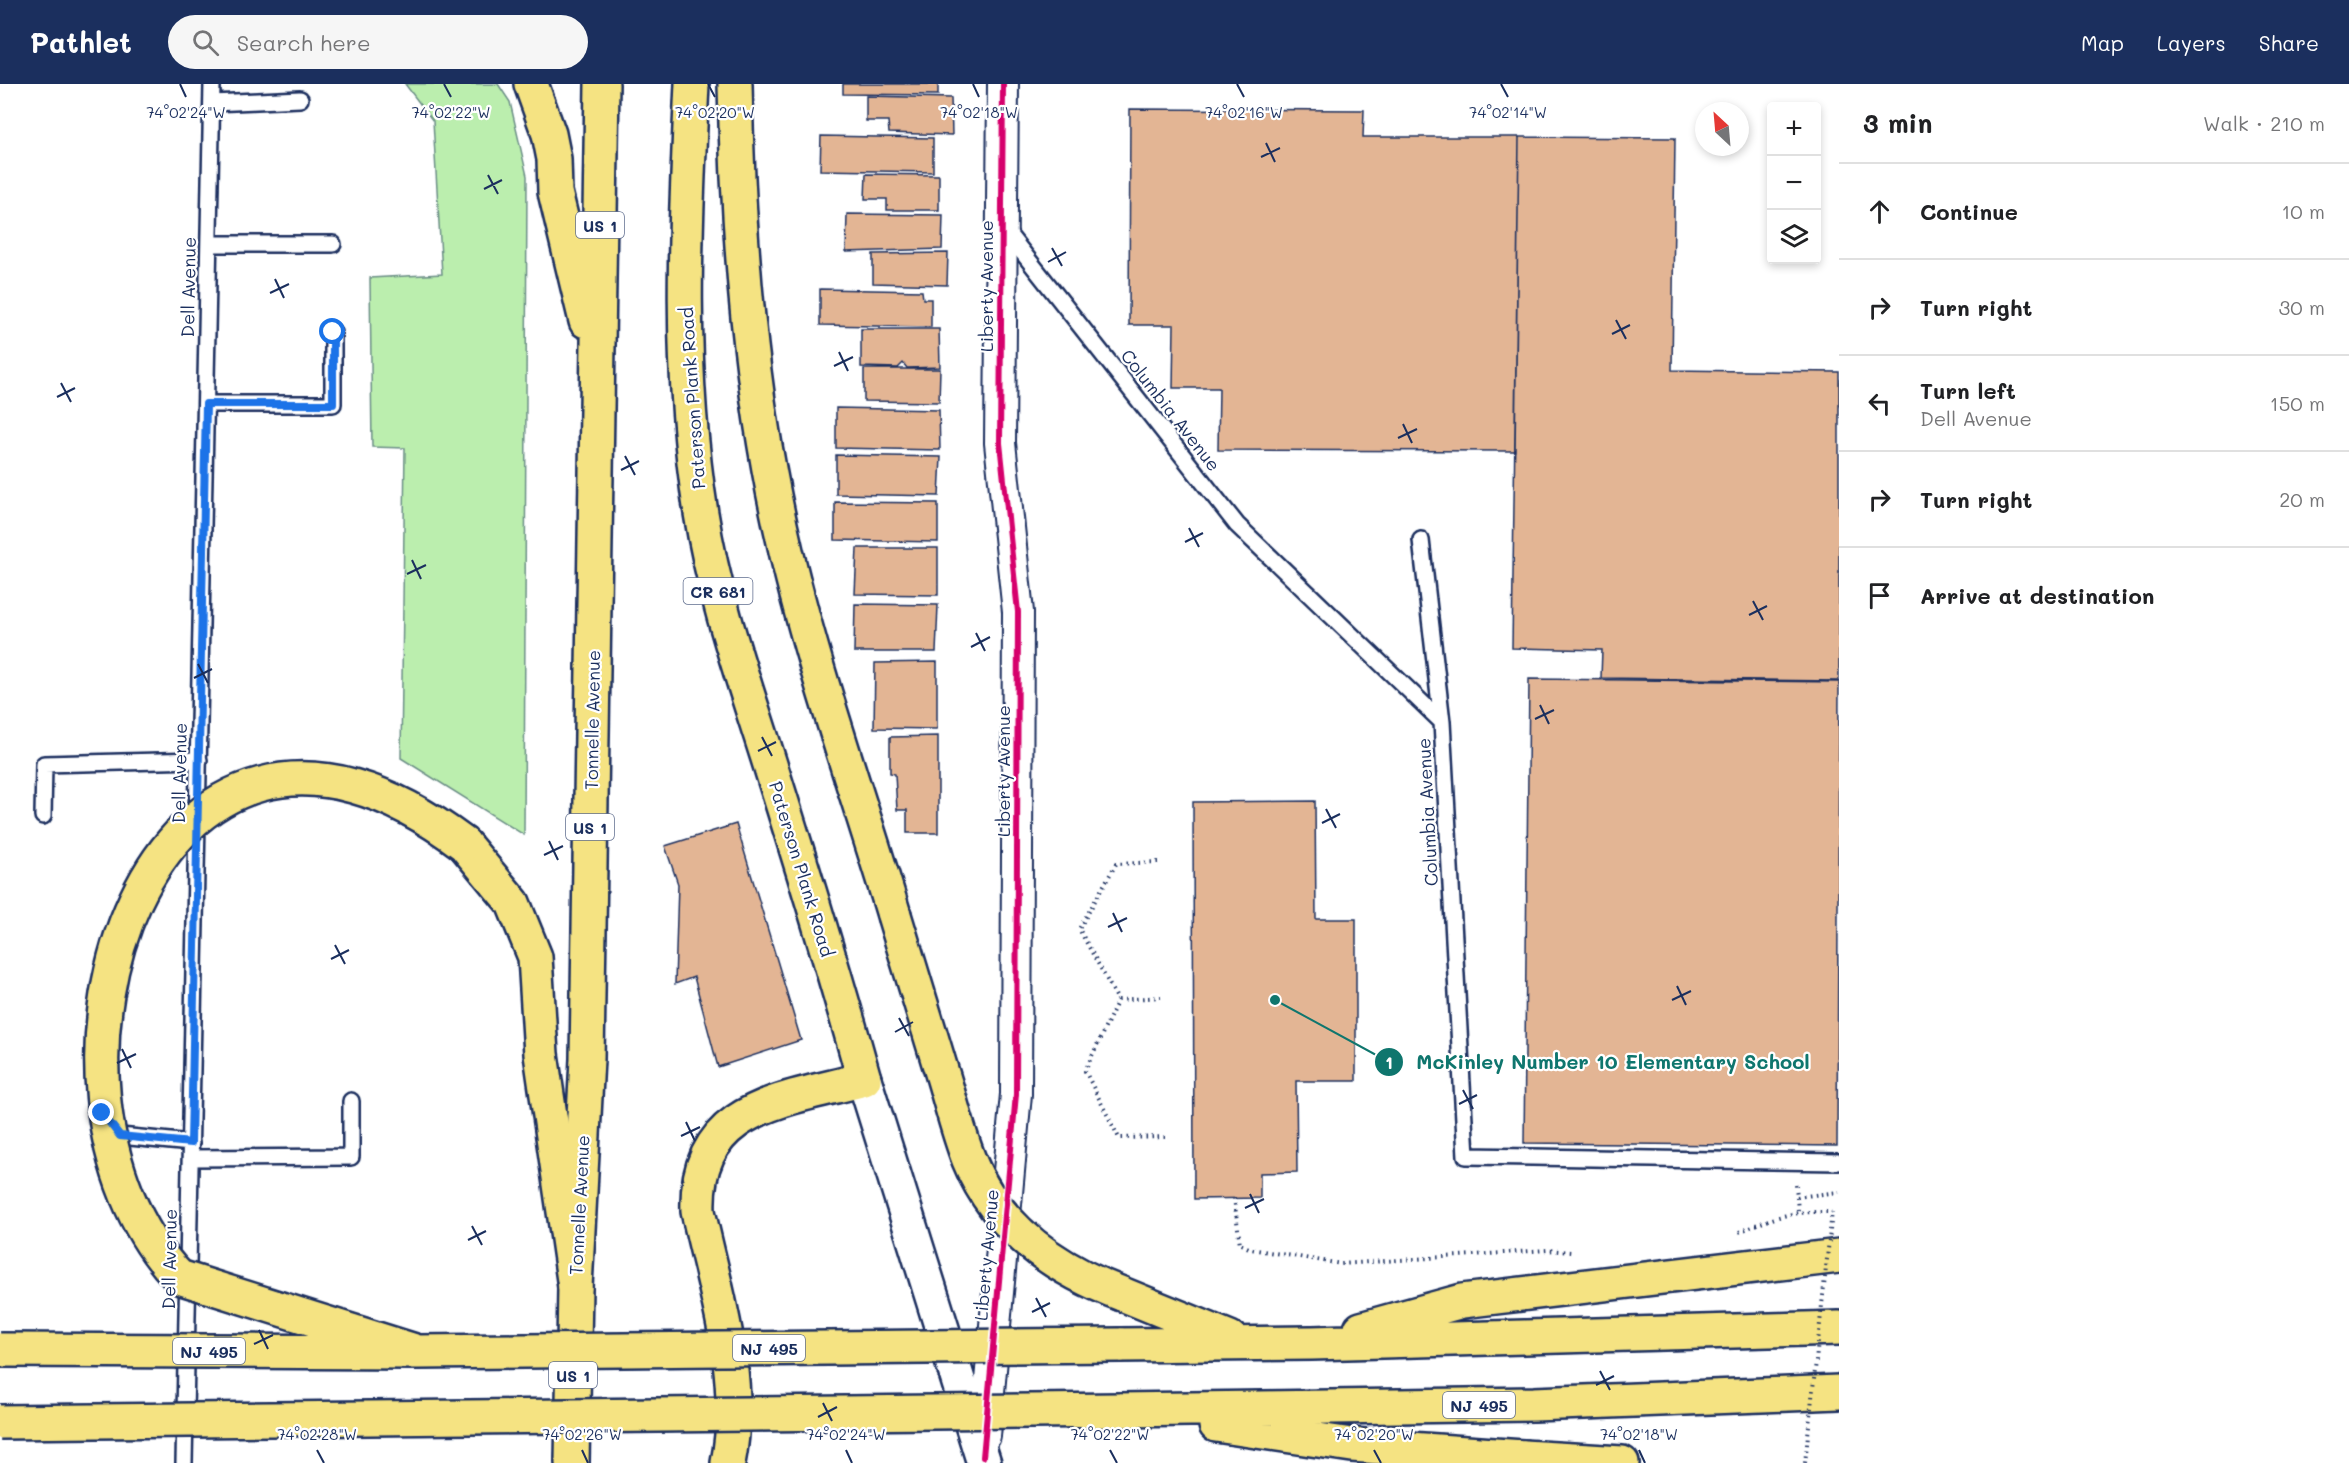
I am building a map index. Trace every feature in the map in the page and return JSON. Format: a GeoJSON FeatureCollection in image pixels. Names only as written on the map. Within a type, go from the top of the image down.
{"type":"FeatureCollection","features":[{"type":"Feature","properties":{"kind":"main road"},"geometry":{"type":"LineString","coordinates":[[531,84],[549,134],[554,159],[555,192],[597,367]]}},
{"type":"Feature","properties":{"kind":"main road","name":"Tonnelle Avenue"},"geometry":{"type":"LineString","coordinates":[[572,1463],[575,1287],[587,1059],[602,84]]}},
{"type":"Feature","properties":{"kind":"main road","name":"Paterson Plank Road"},"geometry":{"type":"LineString","coordinates":[[692,84],[684,265],[684,327],[693,453],[701,514],[730,637],[983,1460]]}},
{"type":"Feature","properties":{"kind":"main road"},"geometry":{"type":"LineString","coordinates":[[735,84],[745,288],[766,452],[786,551],[964,1144],[981,1185],[1010,1224],[1044,1256],[1079,1277],[1243,1344]]}},
{"type":"Feature","properties":{"kind":"main road"},"geometry":{"type":"LineString","coordinates":[[156,816],[187,799],[233,784],[260,780],[308,780],[356,789],[402,805],[423,815],[464,844],[513,903],[535,957],[540,1000],[541,1054],[575,1287]]}},
{"type":"Feature","properties":{"kind":"main road"},"geometry":{"type":"LineString","coordinates":[[728,1463],[735,1412],[734,1387],[731,1359],[698,1211],[697,1188],[702,1167],[710,1148],[721,1133],[739,1119],[763,1107],[864,1079]]}},
{"type":"Feature","properties":{"kind":"main road"},"geometry":{"type":"LineString","coordinates":[[120,1241],[152,1263],[200,1285],[418,1352]]}},
{"type":"Feature","properties":{"kind":"main road"},"geometry":{"type":"LineString","coordinates":[[1312,1343],[1462,1301],[1839,1257]]}},
{"type":"Feature","properties":{"kind":"main road","name":"NJ 495"},"geometry":{"type":"LineString","coordinates":[[0,1350],[418,1352],[1243,1344],[1839,1328]]}},
{"type":"Feature","properties":{"kind":"main road","name":"NJ 495"},"geometry":{"type":"LineString","coordinates":[[0,1422],[1534,1404],[1839,1392]]}},
{"type":"Feature","properties":{"kind":"main road"},"geometry":{"type":"LineString","coordinates":[[1120,1410],[1352,1445],[1518,1460],[1622,1463]]}},
{"type":"Feature","properties":{"kind":"main road"},"geometry":{"type":"LineString","coordinates":[[1352,1445],[1379,1463]]}},
{"type":"Feature","properties":{"kind":"street","name":"Liberty Avenue"},"geometry":{"type":"LineString","coordinates":[[983,1460],[1016,1094],[1018,612],[1000,443],[1003,84]]}},
{"type":"Feature","properties":{"kind":"lane","name":"Dell Avenue"},"geometry":{"type":"LineString","coordinates":[[184,1463],[212,84]]}},
{"type":"Feature","properties":{"kind":"lane"},"geometry":{"type":"LineString","coordinates":[[212,103],[300,99]]}},
{"type":"Feature","properties":{"kind":"lane","name":"Columbia Avenue"},"geometry":{"type":"LineString","coordinates":[[1001,225],[1237,525],[1442,722],[1466,1156],[1839,1162]]}},
{"type":"Feature","properties":{"kind":"lane"},"geometry":{"type":"LineString","coordinates":[[209,244],[333,244]]}},
{"type":"Feature","properties":{"kind":"lane"},"geometry":{"type":"LineString","coordinates":[[206,404],[333,404],[333,332]]}},
{"type":"Feature","properties":{"kind":"lane"},"geometry":{"type":"LineString","coordinates":[[1421,540],[1442,722]]}},
{"type":"Feature","properties":{"kind":"lane"},"geometry":{"type":"LineString","coordinates":[[44,816],[44,764],[199,760]]}},
{"type":"Feature","properties":{"kind":"lane"},"geometry":{"type":"LineString","coordinates":[[190,1158],[351,1157],[351,1101]]}},
{"type":"Feature","properties":{"kind":"lane"},"geometry":{"type":"LineString","coordinates":[[102,1113],[120,1136],[191,1143]]}},
{"type":"Feature","properties":{"kind":"path"},"geometry":{"type":"LineString","coordinates":[[1118,1000],[1079,929],[1116,864],[1158,862]]}},
{"type":"Feature","properties":{"kind":"path"},"geometry":{"type":"LineString","coordinates":[[1118,1000],[1161,998]]}},
{"type":"Feature","properties":{"kind":"path"},"geometry":{"type":"LineString","coordinates":[[1118,1000],[1085,1071],[1119,1137],[1165,1137]]}},
{"type":"Feature","properties":{"kind":"path"},"geometry":{"type":"LineString","coordinates":[[1797,1197],[1839,1192]]}},
{"type":"Feature","properties":{"kind":"path"},"geometry":{"type":"LineString","coordinates":[[1234,1198],[1240,1244],[1341,1264],[1548,1250],[1577,1254]]}},
{"type":"Feature","properties":{"kind":"path"},"geometry":{"type":"LineString","coordinates":[[1736,1233],[1775,1216],[1798,1211],[1832,1212],[1805,1463]]}},
{"type":"Feature","properties":{"kind":"green space"},"geometry":{"type":"Polygon","coordinates":[[[405,84],[498,84],[510,102],[527,176],[524,835],[401,758],[405,448],[372,447],[370,278],[442,274],[433,121],[405,84]]]}},
{"type":"Feature","properties":{"kind":"building"},"geometry":{"type":"Polygon","coordinates":[[[843,84],[938,84],[938,95],[843,94],[843,84]]]}},
{"type":"Feature","properties":{"kind":"building"},"geometry":{"type":"Polygon","coordinates":[[[866,96],[951,98],[952,135],[889,133],[888,121],[866,121],[866,96]]]}},
{"type":"Feature","properties":{"kind":"building"},"geometry":{"type":"Polygon","coordinates":[[[1130,109],[1364,110],[1363,137],[1519,137],[1515,451],[1218,450],[1219,388],[1173,388],[1174,325],[1129,325],[1130,109]]]}},
{"type":"Feature","properties":{"kind":"building"},"geometry":{"type":"Polygon","coordinates":[[[821,136],[933,138],[933,172],[820,170],[821,136]]]}},
{"type":"Feature","properties":{"kind":"building"},"geometry":{"type":"Polygon","coordinates":[[[1519,137],[1675,138],[1672,370],[1839,372],[1839,681],[1601,678],[1602,650],[1512,648],[1519,137]]]}},
{"type":"Feature","properties":{"kind":"building"},"geometry":{"type":"Polygon","coordinates":[[[866,174],[939,175],[939,210],[887,210],[887,199],[865,199],[866,174]]]}},
{"type":"Feature","properties":{"kind":"building"},"geometry":{"type":"Polygon","coordinates":[[[847,214],[943,215],[942,249],[846,252],[847,214]]]}},
{"type":"Feature","properties":{"kind":"building"},"geometry":{"type":"Polygon","coordinates":[[[948,253],[947,285],[873,283],[873,254],[948,253]]]}},
{"type":"Feature","properties":{"kind":"building"},"geometry":{"type":"Polygon","coordinates":[[[820,289],[922,291],[923,299],[931,299],[931,327],[820,325],[820,289]]]}},
{"type":"Feature","properties":{"kind":"building"},"geometry":{"type":"Polygon","coordinates":[[[861,329],[939,329],[940,367],[907,368],[903,363],[898,368],[861,367],[861,329]]]}},
{"type":"Feature","properties":{"kind":"building"},"geometry":{"type":"Polygon","coordinates":[[[864,369],[940,369],[939,402],[864,401],[864,369]]]}},
{"type":"Feature","properties":{"kind":"building"},"geometry":{"type":"Polygon","coordinates":[[[836,408],[939,410],[940,450],[836,448],[836,408]]]}},
{"type":"Feature","properties":{"kind":"building"},"geometry":{"type":"Polygon","coordinates":[[[836,455],[941,457],[939,496],[836,494],[836,455]]]}},
{"type":"Feature","properties":{"kind":"building"},"geometry":{"type":"Polygon","coordinates":[[[835,502],[938,503],[938,542],[835,540],[835,502]]]}},
{"type":"Feature","properties":{"kind":"building"},"geometry":{"type":"Polygon","coordinates":[[[857,548],[938,548],[938,595],[855,594],[857,548]]]}},
{"type":"Feature","properties":{"kind":"building"},"geometry":{"type":"Polygon","coordinates":[[[855,604],[938,605],[936,652],[854,652],[855,604]]]}},
{"type":"Feature","properties":{"kind":"building"},"geometry":{"type":"Polygon","coordinates":[[[937,662],[937,729],[874,728],[875,663],[937,662]]]}},
{"type":"Feature","properties":{"kind":"building"},"geometry":{"type":"Polygon","coordinates":[[[1529,679],[1839,682],[1837,1146],[1524,1143],[1529,679]]]}},
{"type":"Feature","properties":{"kind":"building"},"geometry":{"type":"Polygon","coordinates":[[[938,736],[938,833],[907,833],[907,810],[897,810],[895,774],[890,773],[890,737],[938,736]]]}},
{"type":"Feature","properties":{"kind":"building"},"geometry":{"type":"Polygon","coordinates":[[[1315,801],[1316,919],[1356,919],[1356,1081],[1296,1081],[1297,1172],[1260,1173],[1260,1198],[1194,1199],[1193,802],[1315,801]]]}},
{"type":"Feature","properties":{"kind":"building"},"geometry":{"type":"Polygon","coordinates":[[[736,824],[801,1040],[718,1067],[694,977],[675,984],[678,884],[665,846],[736,824]]]}},
{"type":"Feature","properties":{"kind":"cycle path"},"geometry":{"type":"LineString","coordinates":[[983,1457],[1016,1094],[1018,612],[1000,443],[1003,84]]}},
{"type":"Feature","properties":{"kind":"place","name":"McKinley Number 10 Elementary School"},"geometry":{"type":"Point","coordinates":[1275,1000]}},
{"type":"Feature","properties":{"kind":"route"},"geometry":{"type":"LineString","coordinates":[[102,1113],[120,1136],[191,1143],[206,404],[333,404],[333,332]]}}]}
